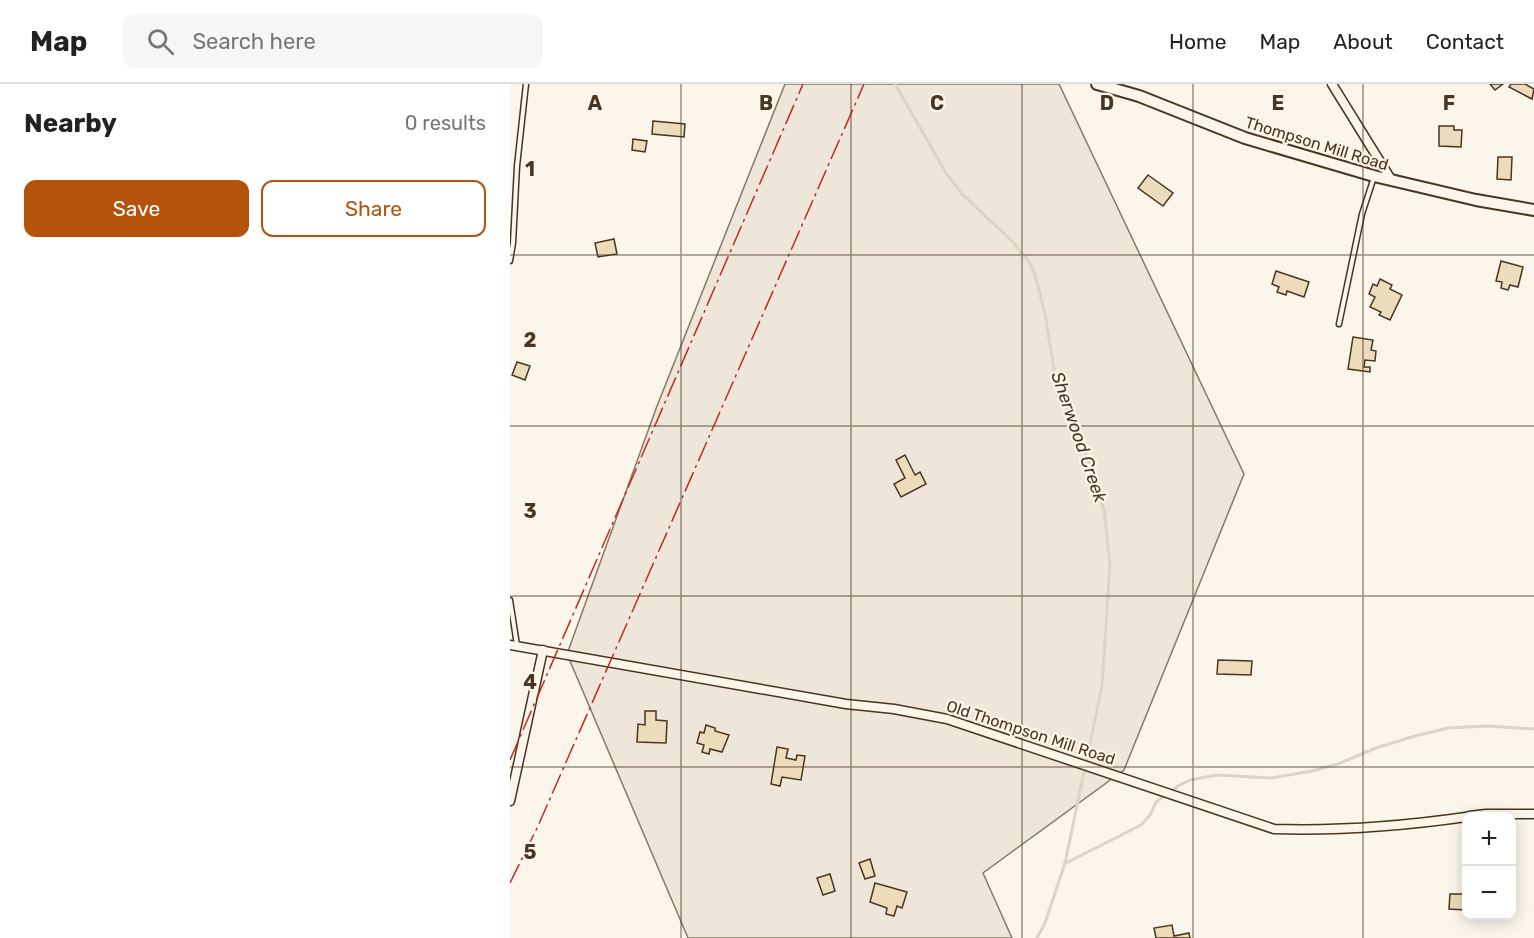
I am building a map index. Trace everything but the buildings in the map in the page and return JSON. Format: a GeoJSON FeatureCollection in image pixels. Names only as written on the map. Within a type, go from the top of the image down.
{"type":"FeatureCollection","features":[{"type":"Feature","properties":{"kind":"street","name":"Thompson Mill Road"},"geometry":{"type":"LineString","coordinates":[[1097,84],[1139,96],[1245,138],[1374,176],[1476,200],[1534,210]]}},
{"type":"Feature","properties":{"kind":"street"},"geometry":{"type":"LineString","coordinates":[[1332,84],[1392,181]]}},
{"type":"Feature","properties":{"kind":"street","name":"Old Thompson Mill Road"},"geometry":{"type":"LineString","coordinates":[[514,645],[742,686],[947,719],[1274,829],[1317,831],[1428,823],[1462,818]]}},
{"type":"Feature","properties":{"kind":"street"},"geometry":{"type":"LineString","coordinates":[[510,801],[543,650]]}},
{"type":"Feature","properties":{"kind":"street","name":"Old Thompson Mill Road"},"geometry":{"type":"LineString","coordinates":[[1516,814],[1534,814]]}},
{"type":"Feature","properties":{"kind":"lane"},"geometry":{"type":"LineString","coordinates":[[510,261],[526,84]]}},
{"type":"Feature","properties":{"kind":"lane"},"geometry":{"type":"LineString","coordinates":[[1340,324],[1362,214],[1374,176]]}},
{"type":"Feature","properties":{"kind":"lane"},"geometry":{"type":"LineString","coordinates":[[510,600],[514,645]]}},
{"type":"Feature","properties":{"kind":"shaded area"},"geometry":{"type":"Polygon","coordinates":[[[785,84],[1059,84],[1244,474],[1124,770],[983,873],[1012,938],[688,938],[567,654],[657,406],[785,84]]]}},
{"type":"Feature","properties":{"kind":"waterway","name":"Sherwood Creek"},"geometry":{"type":"LineString","coordinates":[[895,84],[946,173],[962,194],[1012,241],[1029,262],[1035,275],[1045,314],[1056,382],[1087,458],[1104,510],[1110,564],[1102,686],[1065,863],[1045,923],[1037,938]]}},
{"type":"Feature","properties":{"kind":"waterway"},"geometry":{"type":"LineString","coordinates":[[1066,863],[1141,825],[1150,815],[1156,802],[1190,780],[1217,775],[1271,778],[1312,771],[1338,764],[1376,748],[1448,728],[1488,726],[1534,729]]}},
{"type":"Feature","properties":{"kind":"power"},"geometry":{"type":"LineString","coordinates":[[510,760],[803,84]]}},
{"type":"Feature","properties":{"kind":"power"},"geometry":{"type":"LineString","coordinates":[[510,883],[538,826],[864,84]]}}]}
